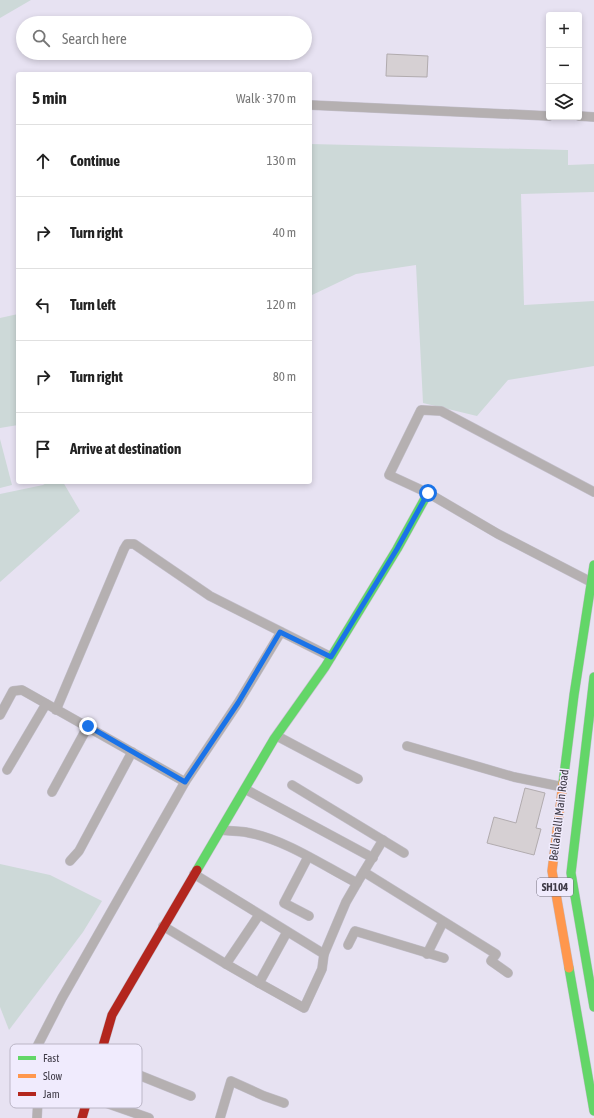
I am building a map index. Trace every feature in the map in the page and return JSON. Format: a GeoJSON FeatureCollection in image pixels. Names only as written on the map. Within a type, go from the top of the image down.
{"type":"FeatureCollection","features":[{"type":"Feature","properties":{"kind":"main road"},"geometry":{"type":"LineString","coordinates":[[103,1044],[112,1015],[163,926],[277,736],[331,657],[397,549],[428,493]]}},
{"type":"Feature","properties":{"kind":"main road","name":"Bellahalli Main Road"},"geometry":{"type":"LineString","coordinates":[[594,564],[574,695],[552,871],[594,1111]]}},
{"type":"Feature","properties":{"kind":"main road","name":"Bellahalli Main Road"},"geometry":{"type":"LineString","coordinates":[[594,676],[571,873],[594,1007]]}},
{"type":"Feature","properties":{"kind":"main road"},"geometry":{"type":"LineString","coordinates":[[574,695],[592,697]]}},
{"type":"Feature","properties":{"kind":"street"},"geometry":{"type":"LineString","coordinates":[[312,105],[546,116]]}},
{"type":"Feature","properties":{"kind":"street"},"geometry":{"type":"LineString","coordinates":[[582,116],[594,117]]}},
{"type":"Feature","properties":{"kind":"street"},"geometry":{"type":"LineString","coordinates":[[591,582],[498,534],[428,493],[389,475],[421,410],[429,409],[441,411],[594,492]]}},
{"type":"Feature","properties":{"kind":"street"},"geometry":{"type":"LineString","coordinates":[[56,710],[86,636],[127,544],[134,544],[210,596],[331,657]]}},
{"type":"Feature","properties":{"kind":"street"},"geometry":{"type":"LineString","coordinates":[[38,1044],[62,998],[185,782],[238,703],[280,632]]}},
{"type":"Feature","properties":{"kind":"street"},"geometry":{"type":"LineString","coordinates":[[0,715],[13,691],[18,689],[88,726],[185,782]]}},
{"type":"Feature","properties":{"kind":"street"},"geometry":{"type":"LineString","coordinates":[[7,770],[46,704]]}},
{"type":"Feature","properties":{"kind":"street"},"geometry":{"type":"LineString","coordinates":[[52,792],[88,726]]}},
{"type":"Feature","properties":{"kind":"street"},"geometry":{"type":"LineString","coordinates":[[277,736],[358,779]]}},
{"type":"Feature","properties":{"kind":"street"},"geometry":{"type":"LineString","coordinates":[[407,746],[514,777],[562,786]]}},
{"type":"Feature","properties":{"kind":"street"},"geometry":{"type":"LineString","coordinates":[[70,861],[79,851],[132,752]]}},
{"type":"Feature","properties":{"kind":"street"},"geometry":{"type":"LineString","coordinates":[[292,785],[404,854]]}},
{"type":"Feature","properties":{"kind":"street"},"geometry":{"type":"LineString","coordinates":[[245,789],[373,858]]}},
{"type":"Feature","properties":{"kind":"street"},"geometry":{"type":"LineString","coordinates":[[220,830],[246,833],[274,842],[308,857],[357,883]]}},
{"type":"Feature","properties":{"kind":"street"},"geometry":{"type":"LineString","coordinates":[[163,926],[304,1008],[322,969],[324,954],[346,902],[383,840]]}},
{"type":"Feature","properties":{"kind":"street"},"geometry":{"type":"LineString","coordinates":[[308,857],[284,903],[308,916]]}},
{"type":"Feature","properties":{"kind":"street"},"geometry":{"type":"LineString","coordinates":[[364,872],[496,954],[487,959],[508,973]]}},
{"type":"Feature","properties":{"kind":"street"},"geometry":{"type":"LineString","coordinates":[[194,874],[324,954]]}},
{"type":"Feature","properties":{"kind":"street"},"geometry":{"type":"LineString","coordinates":[[226,964],[259,915]]}},
{"type":"Feature","properties":{"kind":"street"},"geometry":{"type":"LineString","coordinates":[[427,954],[443,922]]}},
{"type":"Feature","properties":{"kind":"street"},"geometry":{"type":"LineString","coordinates":[[348,945],[355,931],[444,958]]}},
{"type":"Feature","properties":{"kind":"street"},"geometry":{"type":"LineString","coordinates":[[259,983],[287,932]]}},
{"type":"Feature","properties":{"kind":"street"},"geometry":{"type":"LineString","coordinates":[[142,1076],[191,1096]]}},
{"type":"Feature","properties":{"kind":"street"},"geometry":{"type":"LineString","coordinates":[[220,1118],[232,1081],[264,1096],[284,1103]]}},
{"type":"Feature","properties":{"kind":"street"},"geometry":{"type":"LineString","coordinates":[[37,1118],[38,1108]]}},
{"type":"Feature","properties":{"kind":"street"},"geometry":{"type":"LineString","coordinates":[[119,1108],[149,1118]]}},
{"type":"Feature","properties":{"kind":"shaded area"},"geometry":{"type":"Polygon","coordinates":[[[0,0],[31,0],[0,18],[0,0]]]}},
{"type":"Feature","properties":{"kind":"shaded area"},"geometry":{"type":"Polygon","coordinates":[[[312,144],[568,150],[568,165],[594,164],[594,192],[521,194],[524,305],[594,301],[594,366],[508,380],[477,416],[423,403],[416,265],[356,274],[312,295],[312,144]]]}},
{"type":"Feature","properties":{"kind":"shaded area"},"geometry":{"type":"Polygon","coordinates":[[[16,314],[16,425],[0,428],[0,318],[16,314]]]}},
{"type":"Feature","properties":{"kind":"shaded area"},"geometry":{"type":"Polygon","coordinates":[[[0,439],[12,485],[0,488],[0,439]]]}},
{"type":"Feature","properties":{"kind":"shaded area"},"geometry":{"type":"Polygon","coordinates":[[[64,484],[80,511],[0,582],[0,494],[43,485],[64,484]]]}},
{"type":"Feature","properties":{"kind":"shaded area"},"geometry":{"type":"Polygon","coordinates":[[[0,864],[50,875],[102,901],[83,932],[9,1030],[0,1007],[0,864]]]}},
{"type":"Feature","properties":{"kind":"building"},"geometry":{"type":"Polygon","coordinates":[[[387,54],[428,56],[427,77],[386,76],[387,54]]]}},
{"type":"Feature","properties":{"kind":"building"},"geometry":{"type":"Polygon","coordinates":[[[525,788],[545,793],[536,828],[541,829],[534,855],[487,843],[494,817],[516,823],[525,788]]]}},
{"type":"Feature","properties":{"kind":"traffic: fast"},"geometry":{"type":"LineString","coordinates":[[197,870],[274,739],[325,667],[397,549],[428,493]]}},
{"type":"Feature","properties":{"kind":"traffic: fast"},"geometry":{"type":"LineString","coordinates":[[563,783],[574,695],[594,565]]}},
{"type":"Feature","properties":{"kind":"traffic: fast"},"geometry":{"type":"LineString","coordinates":[[594,677],[571,873],[594,1007]]}},
{"type":"Feature","properties":{"kind":"traffic: fast"},"geometry":{"type":"LineString","coordinates":[[569,968],[594,1111]]}},
{"type":"Feature","properties":{"kind":"traffic: slow"},"geometry":{"type":"LineString","coordinates":[[563,783],[552,871],[569,968]]}},
{"type":"Feature","properties":{"kind":"traffic: jam"},"geometry":{"type":"LineString","coordinates":[[104,1044],[112,1015],[197,870]]}},
{"type":"Feature","properties":{"kind":"traffic: jam"},"geometry":{"type":"LineString","coordinates":[[82,1118],[85,1108]]}},
{"type":"Feature","properties":{"kind":"route"},"geometry":{"type":"LineString","coordinates":[[88,726],[185,782],[238,703],[280,632],[331,657],[397,549],[428,493]]}}]}
